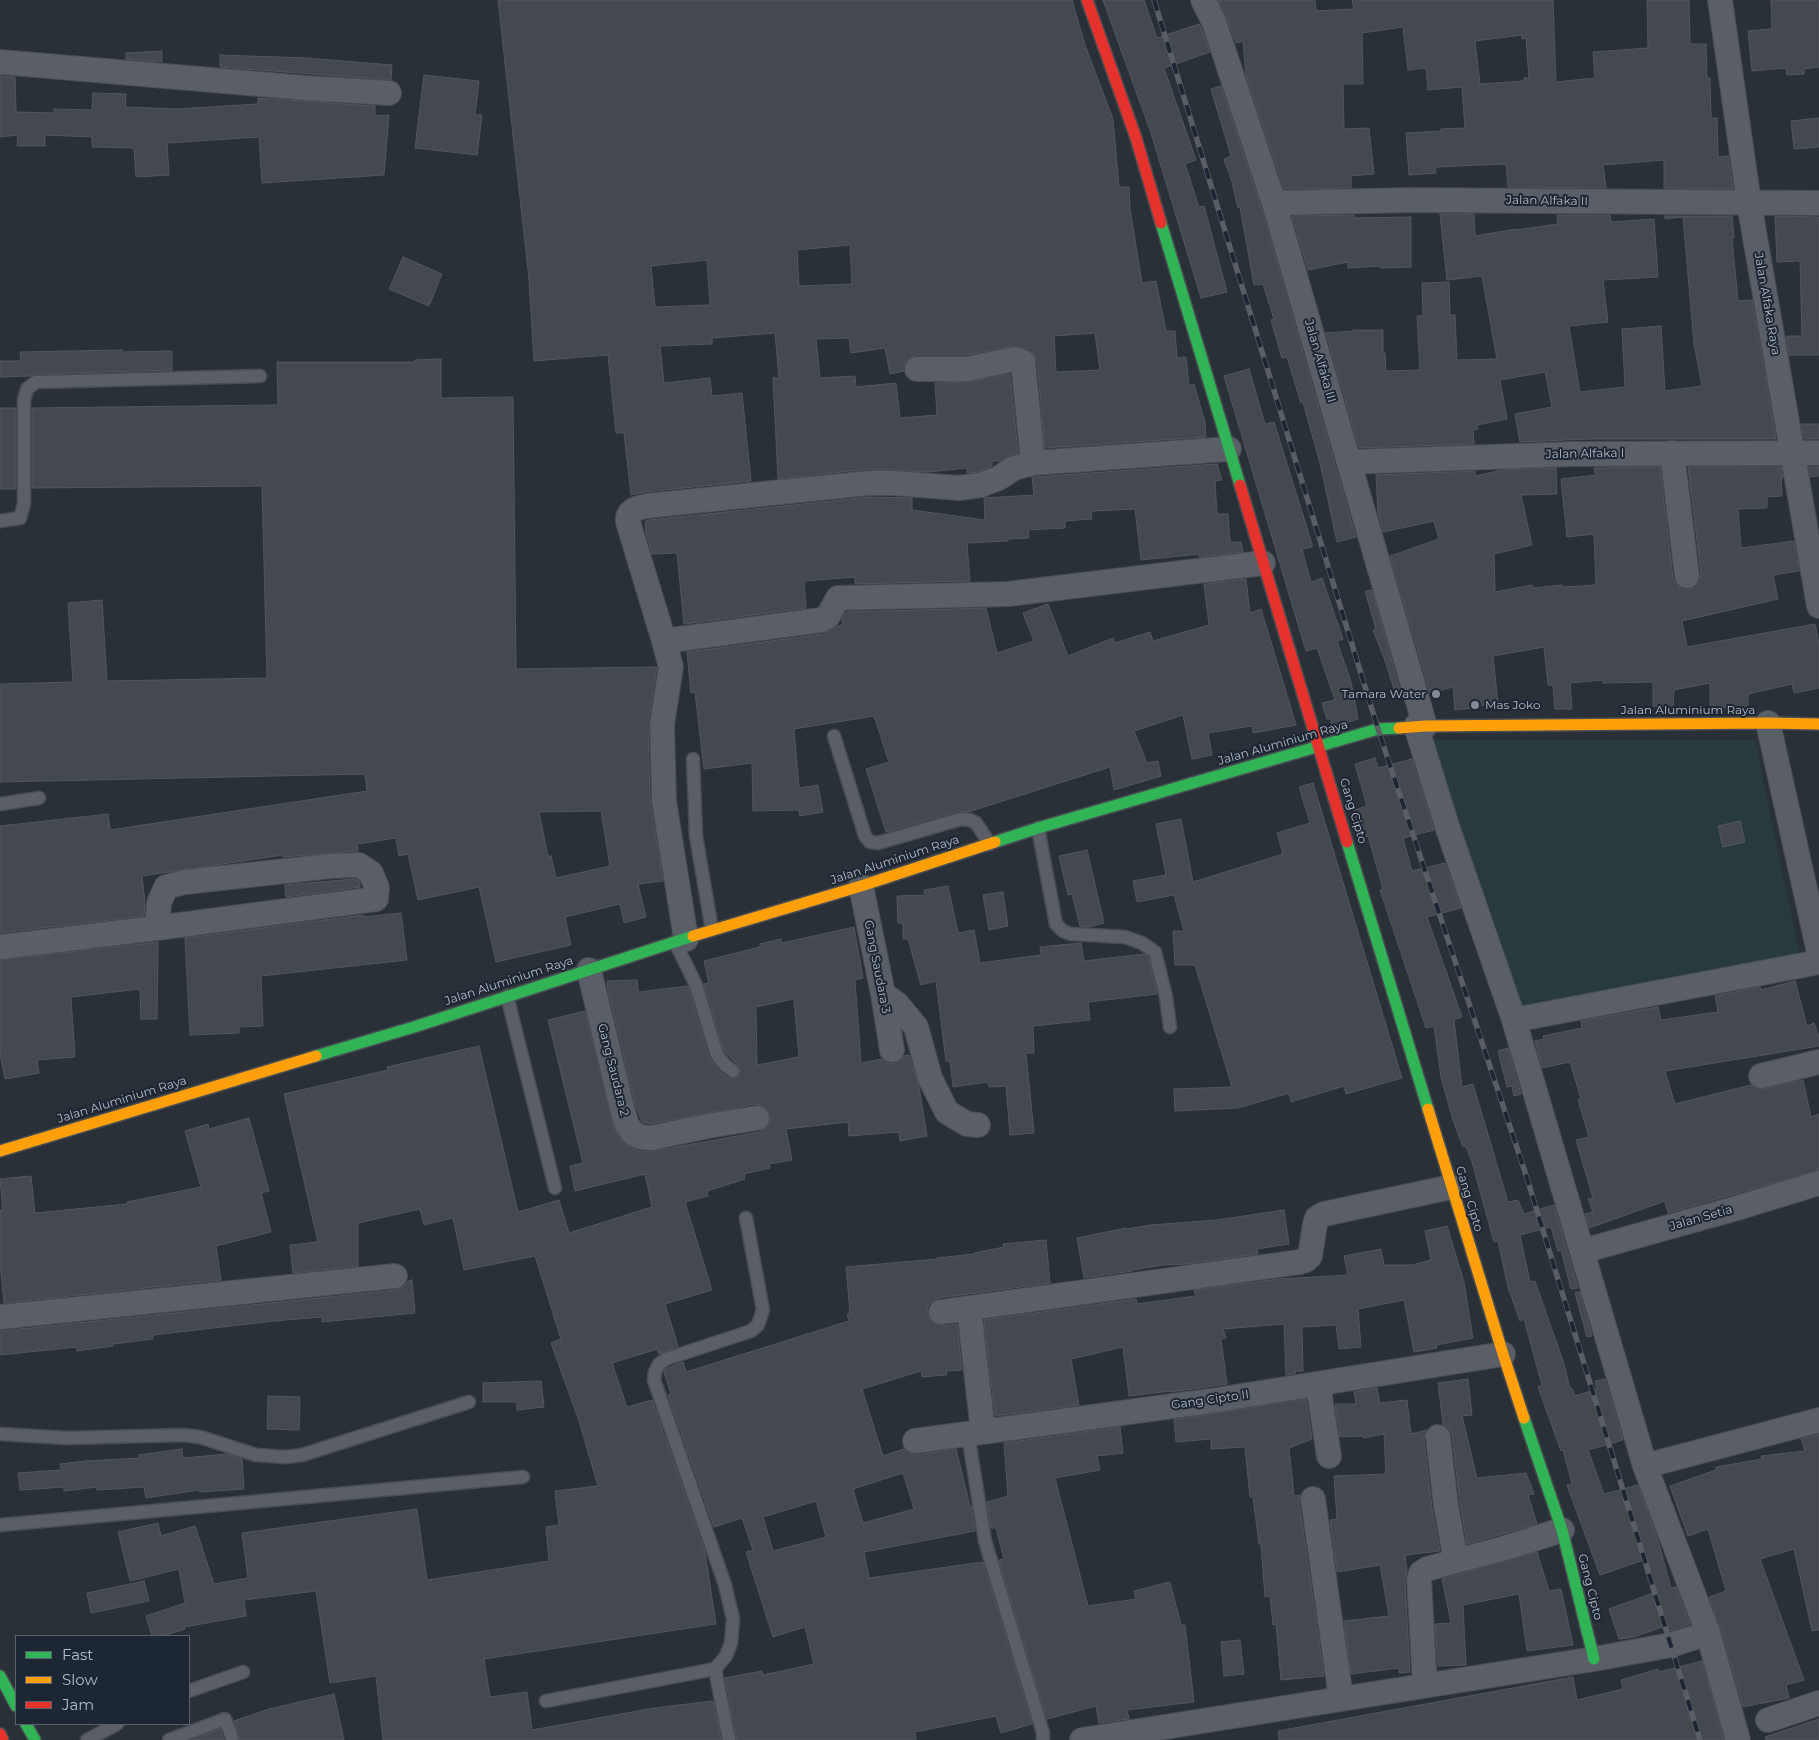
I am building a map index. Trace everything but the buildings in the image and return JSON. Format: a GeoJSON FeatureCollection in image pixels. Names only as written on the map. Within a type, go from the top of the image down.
{"type":"FeatureCollection","features":[{"type":"Feature","properties":{"kind":"main road","name":"Gang Cipto"},"geometry":{"type":"LineString","coordinates":[[1087,0],[1136,138],[1451,1187],[1503,1354],[1562,1530],[1594,1659]]}},
{"type":"Feature","properties":{"kind":"main road","name":"Jalan Aluminium Raya"},"geometry":{"type":"LineString","coordinates":[[0,1151],[404,1030],[712,930],[861,886],[1038,828],[1378,729],[1421,726],[1819,724]]}},
{"type":"Feature","properties":{"kind":"main road"},"geometry":{"type":"LineString","coordinates":[[0,1676],[15,1704]]}},
{"type":"Feature","properties":{"kind":"main road"},"geometry":{"type":"LineString","coordinates":[[27,1725],[35,1740]]}},
{"type":"Feature","properties":{"kind":"main road"},"geometry":{"type":"LineString","coordinates":[[0,1734],[3,1740]]}},
{"type":"Feature","properties":{"kind":"street","name":"Jalan Alfaka III"},"geometry":{"type":"LineString","coordinates":[[1203,0],[1214,22],[1274,204],[1350,462],[1448,829],[1514,1020],[1646,1466],[1708,1633],[1738,1740]]}},
{"type":"Feature","properties":{"kind":"street","name":"Jalan Alfaka Raya"},"geometry":{"type":"LineString","coordinates":[[1720,0],[1748,203],[1794,453],[1819,606]]}},
{"type":"Feature","properties":{"kind":"street"},"geometry":{"type":"LineString","coordinates":[[0,62],[306,88],[389,93]]}},
{"type":"Feature","properties":{"kind":"street","name":"Jalan Alfaka II"},"geometry":{"type":"LineString","coordinates":[[1274,204],[1413,200],[1819,203]]}},
{"type":"Feature","properties":{"kind":"street"},"geometry":{"type":"LineString","coordinates":[[917,369],[967,369],[1015,359],[1023,362],[1033,463]]}},
{"type":"Feature","properties":{"kind":"street"},"geometry":{"type":"LineString","coordinates":[[681,940],[664,801],[662,724],[671,667],[628,522],[628,516],[635,509],[869,483],[959,488],[981,485],[1000,478],[1014,468],[1033,463],[1229,449]]}},
{"type":"Feature","properties":{"kind":"street"},"geometry":{"type":"LineString","coordinates":[[1672,453],[1688,576]]}},
{"type":"Feature","properties":{"kind":"street","name":"Jalan Alfaka I"},"geometry":{"type":"LineString","coordinates":[[1350,462],[1564,454],[1819,453]]}},
{"type":"Feature","properties":{"kind":"street"},"geometry":{"type":"LineString","coordinates":[[664,641],[821,620],[828,616],[838,598],[1008,594],[1263,562]]}},
{"type":"Feature","properties":{"kind":"street"},"geometry":{"type":"LineString","coordinates":[[1768,723],[1816,927],[1819,952]]}},
{"type":"Feature","properties":{"kind":"street"},"geometry":{"type":"LineString","coordinates":[[0,947],[157,928],[376,899],[377,888],[371,873],[359,865],[331,866],[185,882],[166,887],[159,903],[157,928]]}},
{"type":"Feature","properties":{"kind":"street","name":"Gang Saudara 3"},"geometry":{"type":"LineString","coordinates":[[861,886],[883,994],[892,1050]]}},
{"type":"Feature","properties":{"kind":"street"},"geometry":{"type":"LineString","coordinates":[[1514,1020],[1819,962]]}},
{"type":"Feature","properties":{"kind":"street","name":"Gang Saudara 2"},"geometry":{"type":"LineString","coordinates":[[589,970],[622,1108],[627,1125],[633,1133],[641,1137],[651,1138],[757,1118]]}},
{"type":"Feature","properties":{"kind":"street"},"geometry":{"type":"LineString","coordinates":[[883,994],[897,1004],[916,1027],[930,1078],[948,1112],[966,1124],[978,1125]]}},
{"type":"Feature","properties":{"kind":"street"},"geometry":{"type":"LineString","coordinates":[[1761,1076],[1819,1062]]}},
{"type":"Feature","properties":{"kind":"street","name":"Jalan Setia"},"geometry":{"type":"LineString","coordinates":[[1583,1251],[1819,1183]]}},
{"type":"Feature","properties":{"kind":"street"},"geometry":{"type":"LineString","coordinates":[[941,1312],[1299,1262],[1306,1260],[1310,1256],[1317,1218],[1324,1214],[1451,1187]]}},
{"type":"Feature","properties":{"kind":"street"},"geometry":{"type":"LineString","coordinates":[[0,1317],[395,1276]]}},
{"type":"Feature","properties":{"kind":"street"},"geometry":{"type":"LineString","coordinates":[[970,1308],[975,1433]]}},
{"type":"Feature","properties":{"kind":"street","name":"Gang Cipto II"},"geometry":{"type":"LineString","coordinates":[[915,1441],[1210,1401],[1503,1354]]}},
{"type":"Feature","properties":{"kind":"street"},"geometry":{"type":"LineString","coordinates":[[1318,1384],[1329,1456]]}},
{"type":"Feature","properties":{"kind":"street"},"geometry":{"type":"LineString","coordinates":[[1646,1466],[1819,1420]]}},
{"type":"Feature","properties":{"kind":"street"},"geometry":{"type":"LineString","coordinates":[[1438,1438],[1446,1506],[1456,1560]]}},
{"type":"Feature","properties":{"kind":"street"},"geometry":{"type":"LineString","coordinates":[[1313,1499],[1341,1698]]}},
{"type":"Feature","properties":{"kind":"street"},"geometry":{"type":"LineString","coordinates":[[1426,1685],[1419,1580],[1421,1573],[1427,1569],[1456,1560],[1505,1548],[1562,1530]]}},
{"type":"Feature","properties":{"kind":"street"},"geometry":{"type":"LineString","coordinates":[[1082,1740],[1594,1659],[1671,1645],[1708,1633]]}},
{"type":"Feature","properties":{"kind":"street"},"geometry":{"type":"LineString","coordinates":[[1768,1720],[1819,1703]]}},
{"type":"Feature","properties":{"kind":"lane"},"geometry":{"type":"LineString","coordinates":[[0,521],[20,518],[24,504],[24,400],[27,389],[36,382],[260,376]]}},
{"type":"Feature","properties":{"kind":"lane"},"geometry":{"type":"LineString","coordinates":[[834,736],[865,836],[870,842],[878,843],[962,819],[976,822],[990,844]]}},
{"type":"Feature","properties":{"kind":"lane"},"geometry":{"type":"LineString","coordinates":[[694,759],[696,836],[712,930]]}},
{"type":"Feature","properties":{"kind":"lane"},"geometry":{"type":"LineString","coordinates":[[0,804],[39,798]]}},
{"type":"Feature","properties":{"kind":"lane"},"geometry":{"type":"LineString","coordinates":[[1038,828],[1056,924],[1063,931],[1070,934],[1125,937],[1142,943],[1155,952],[1170,1026]]}},
{"type":"Feature","properties":{"kind":"lane"},"geometry":{"type":"LineString","coordinates":[[681,940],[717,1055],[733,1071]]}},
{"type":"Feature","properties":{"kind":"lane"},"geometry":{"type":"LineString","coordinates":[[506,996],[555,1188]]}},
{"type":"Feature","properties":{"kind":"lane"},"geometry":{"type":"LineString","coordinates":[[546,1701],[715,1669],[726,1656],[731,1643],[733,1619],[725,1585],[654,1380],[655,1372],[660,1364],[666,1360],[751,1331],[758,1325],[763,1310],[746,1218]]}},
{"type":"Feature","properties":{"kind":"lane"},"geometry":{"type":"LineString","coordinates":[[0,1434],[68,1438],[183,1435],[200,1437],[256,1455],[286,1457],[302,1455],[469,1402]]}},
{"type":"Feature","properties":{"kind":"lane"},"geometry":{"type":"LineString","coordinates":[[975,1433],[985,1541],[1043,1733],[1043,1740]]}},
{"type":"Feature","properties":{"kind":"lane"},"geometry":{"type":"LineString","coordinates":[[0,1525],[523,1477]]}},
{"type":"Feature","properties":{"kind":"lane"},"geometry":{"type":"LineString","coordinates":[[715,1669],[729,1740]]}},
{"type":"Feature","properties":{"kind":"lane"},"geometry":{"type":"LineString","coordinates":[[190,1691],[244,1672]]}},
{"type":"Feature","properties":{"kind":"lane"},"geometry":{"type":"LineString","coordinates":[[169,1740],[225,1719],[232,1737]]}},
{"type":"Feature","properties":{"kind":"lane"},"geometry":{"type":"LineString","coordinates":[[87,1740],[115,1725]]}},
{"type":"Feature","properties":{"kind":"green space"},"geometry":{"type":"Polygon","coordinates":[[[1428,740],[1755,740],[1800,957],[1514,1010],[1428,740]]]}},
{"type":"Feature","properties":{"kind":"railway"},"geometry":{"type":"LineString","coordinates":[[1154,0],[1378,729],[1525,1172],[1700,1740]]}},
{"type":"Feature","properties":{"kind":"traffic: fast"},"geometry":{"type":"LineString","coordinates":[[1161,223],[1240,485]]}},
{"type":"Feature","properties":{"kind":"traffic: fast"},"geometry":{"type":"LineString","coordinates":[[995,842],[1378,729],[1399,728]]}},
{"type":"Feature","properties":{"kind":"traffic: fast"},"geometry":{"type":"LineString","coordinates":[[1347,842],[1428,1109]]}},
{"type":"Feature","properties":{"kind":"traffic: fast"},"geometry":{"type":"LineString","coordinates":[[316,1056],[414,1027],[693,936]]}},
{"type":"Feature","properties":{"kind":"traffic: fast"},"geometry":{"type":"LineString","coordinates":[[1524,1418],[1562,1530],[1594,1659]]}},
{"type":"Feature","properties":{"kind":"traffic: fast"},"geometry":{"type":"LineString","coordinates":[[0,1676],[15,1704]]}},
{"type":"Feature","properties":{"kind":"traffic: fast"},"geometry":{"type":"LineString","coordinates":[[27,1725],[35,1740]]}},
{"type":"Feature","properties":{"kind":"traffic: slow"},"geometry":{"type":"LineString","coordinates":[[1399,728],[1425,726],[1819,724]]}},
{"type":"Feature","properties":{"kind":"traffic: slow"},"geometry":{"type":"LineString","coordinates":[[693,936],[861,886],[995,842]]}},
{"type":"Feature","properties":{"kind":"traffic: slow"},"geometry":{"type":"LineString","coordinates":[[0,1151],[316,1056]]}},
{"type":"Feature","properties":{"kind":"traffic: slow"},"geometry":{"type":"LineString","coordinates":[[1428,1109],[1524,1418]]}},
{"type":"Feature","properties":{"kind":"traffic: jam"},"geometry":{"type":"LineString","coordinates":[[1087,0],[1136,138],[1161,223]]}},
{"type":"Feature","properties":{"kind":"traffic: jam"},"geometry":{"type":"LineString","coordinates":[[1240,485],[1347,842]]}},
{"type":"Feature","properties":{"kind":"traffic: jam"},"geometry":{"type":"LineString","coordinates":[[0,1734],[3,1740]]}},
{"type":"Feature","properties":{"kind":"place","name":"Tamara Water"},"geometry":{"type":"Point","coordinates":[1436,694]}},
{"type":"Feature","properties":{"kind":"place","name":"Mas Joko"},"geometry":{"type":"Point","coordinates":[1475,705]}}]}
